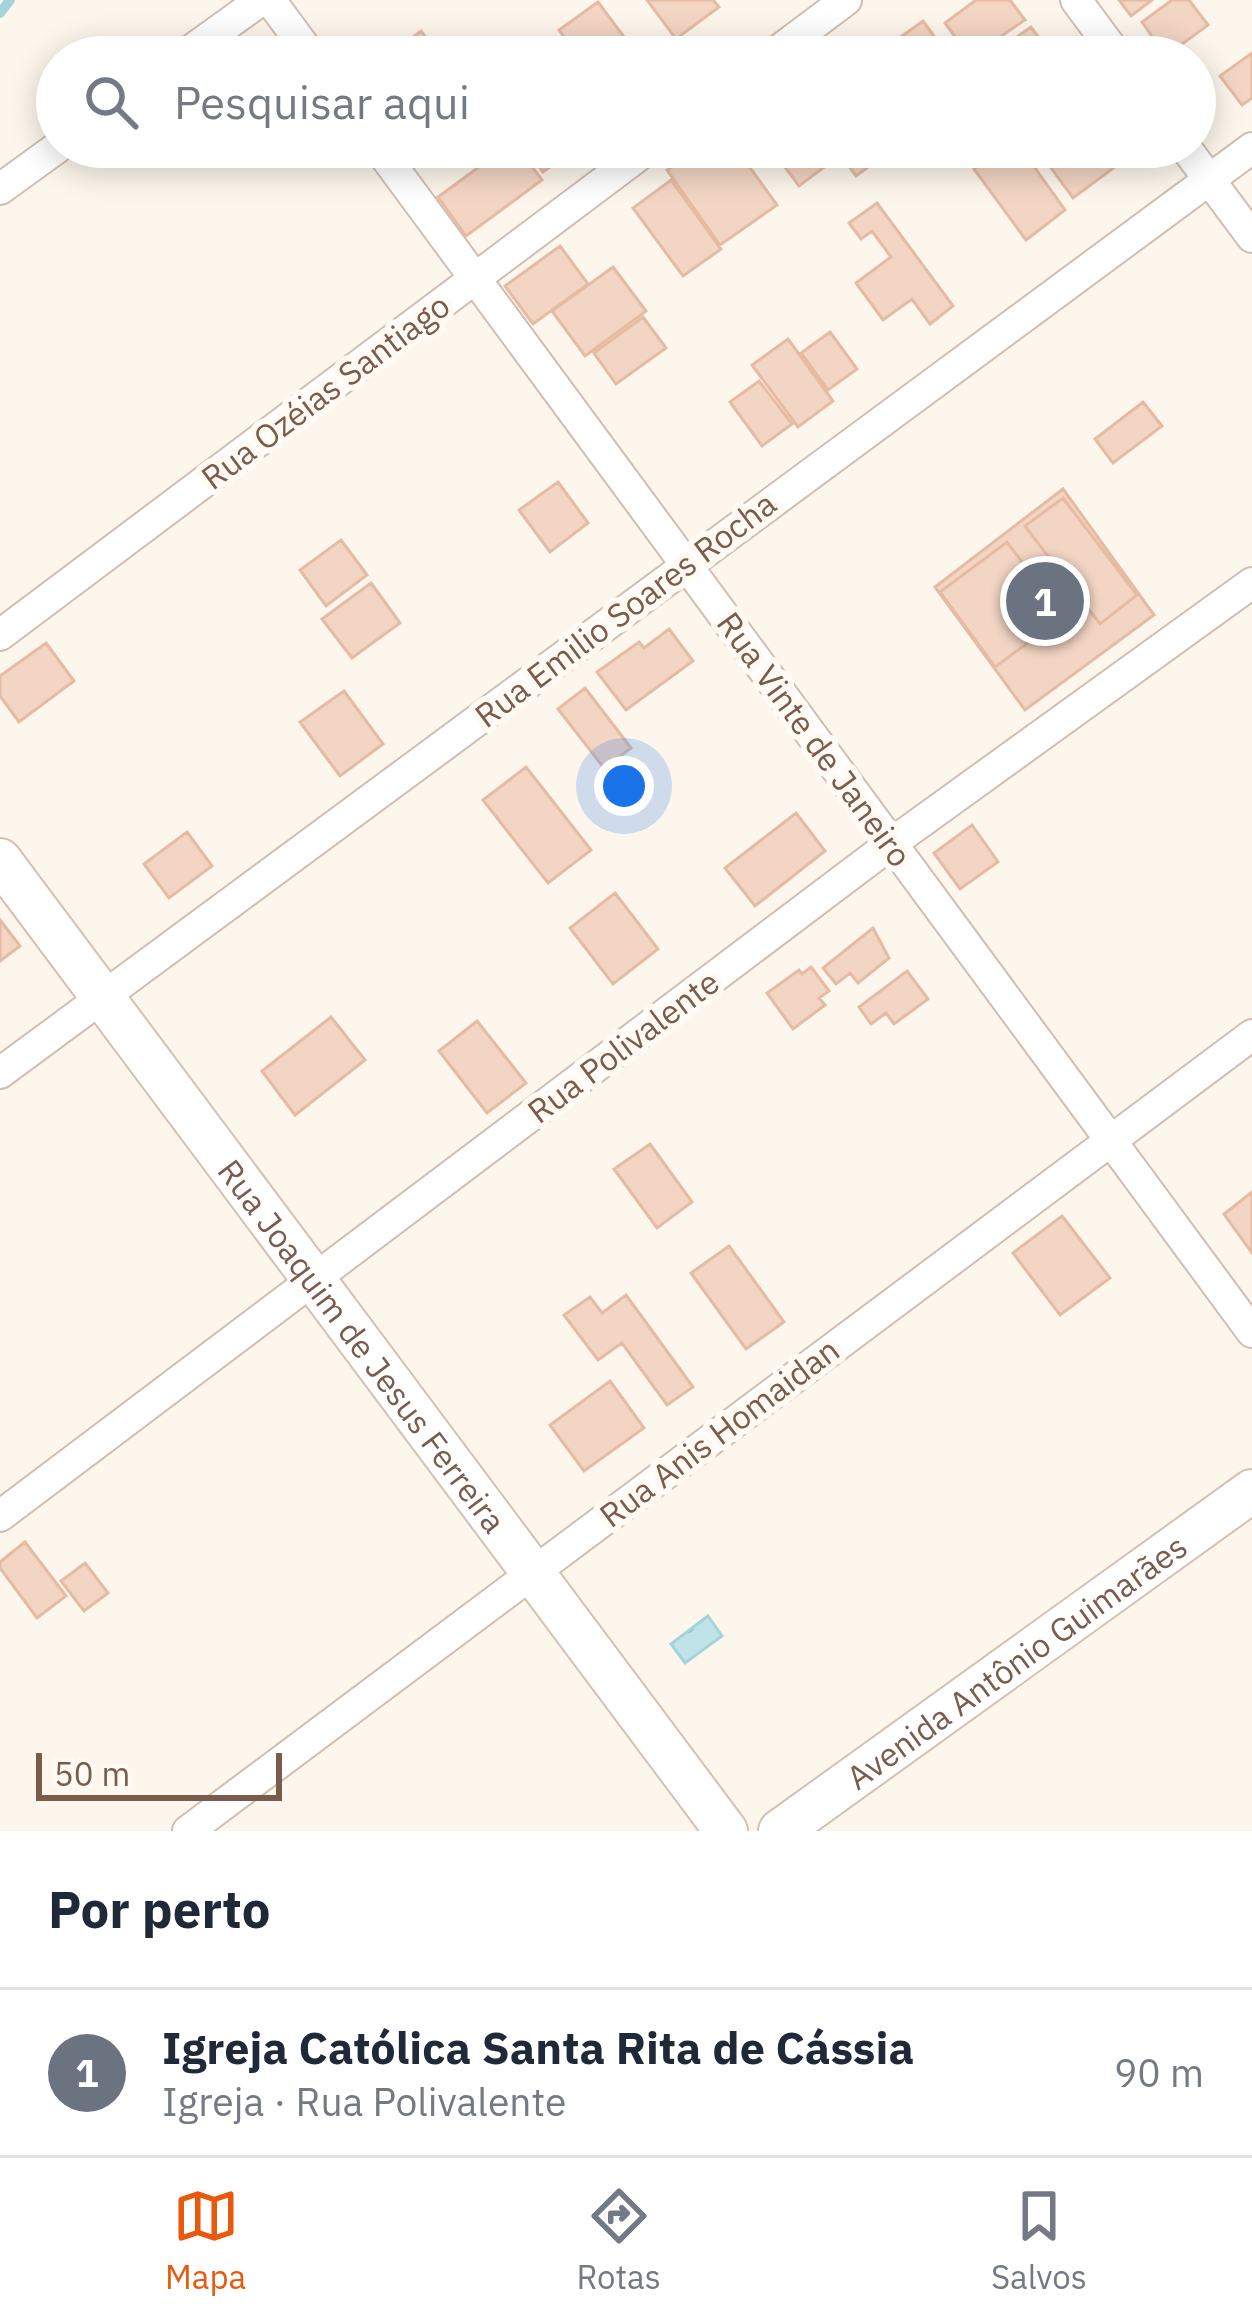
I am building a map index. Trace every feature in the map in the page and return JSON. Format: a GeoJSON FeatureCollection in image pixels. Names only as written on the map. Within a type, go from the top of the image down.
{"type":"FeatureCollection","features":[{"type":"Feature","properties":{"kind":"street"},"geometry":{"type":"LineString","coordinates":[[211,36],[260,0]]}},
{"type":"Feature","properties":{"kind":"street"},"geometry":{"type":"LineString","coordinates":[[270,0],[297,36]]}},
{"type":"Feature","properties":{"kind":"street"},"geometry":{"type":"LineString","coordinates":[[798,36],[846,0]]}},
{"type":"Feature","properties":{"kind":"street"},"geometry":{"type":"LineString","coordinates":[[1076,0],[1103,36]]}},
{"type":"Feature","properties":{"kind":"street","name":"Rua Emilio Soares Rocha"},"geometry":{"type":"LineString","coordinates":[[0,1073],[1252,148]]}},
{"type":"Feature","properties":{"kind":"street"},"geometry":{"type":"LineString","coordinates":[[0,190],[36,163]]}},
{"type":"Feature","properties":{"kind":"street","name":"Rua Vinte de Janeiro"},"geometry":{"type":"LineString","coordinates":[[394,168],[1252,1332]]}},
{"type":"Feature","properties":{"kind":"street","name":"Rua Ozéias Santiago"},"geometry":{"type":"LineString","coordinates":[[0,635],[622,168]]}},
{"type":"Feature","properties":{"kind":"street"},"geometry":{"type":"LineString","coordinates":[[1201,168],[1252,237]]}},
{"type":"Feature","properties":{"kind":"street","name":"Rua Polivalente"},"geometry":{"type":"LineString","coordinates":[[0,1516],[892,843],[1252,583]]}},
{"type":"Feature","properties":{"kind":"street","name":"Rua Joaquim de Jesus Ferreira"},"geometry":{"type":"LineString","coordinates":[[0,860],[726,1831]]}},
{"type":"Feature","properties":{"kind":"street","name":"Rua Anis Homaidan"},"geometry":{"type":"LineString","coordinates":[[188,1831],[1252,1035]]}},
{"type":"Feature","properties":{"kind":"street","name":"Avenida Antônio Guimarães"},"geometry":{"type":"LineString","coordinates":[[780,1831],[1252,1491]]}},
{"type":"Feature","properties":{"kind":"water"},"geometry":{"type":"Polygon","coordinates":[[[708,1616],[722,1636],[685,1663],[671,1644],[708,1616]]]}},
{"type":"Feature","properties":{"kind":"building"},"geometry":{"type":"Polygon","coordinates":[[[647,0],[713,0],[719,7],[680,36],[674,36],[647,0]]]}},
{"type":"Feature","properties":{"kind":"building"},"geometry":{"type":"Polygon","coordinates":[[[976,0],[1010,0],[1025,20],[1001,36],[955,36],[945,23],[976,0]]]}},
{"type":"Feature","properties":{"kind":"building"},"geometry":{"type":"Polygon","coordinates":[[[1119,0],[1152,0],[1131,16],[1119,0]]]}},
{"type":"Feature","properties":{"kind":"building"},"geometry":{"type":"Polygon","coordinates":[[[1172,0],[1189,0],[1208,25],[1193,36],[1152,36],[1142,22],[1172,0]]]}},
{"type":"Feature","properties":{"kind":"building"},"geometry":{"type":"Polygon","coordinates":[[[598,2],[623,36],[563,36],[559,30],[598,2]]]}},
{"type":"Feature","properties":{"kind":"building"},"geometry":{"type":"Polygon","coordinates":[[[923,21],[934,36],[902,36],[923,21]]]}},
{"type":"Feature","properties":{"kind":"building"},"geometry":{"type":"Polygon","coordinates":[[[1252,53],[1252,98],[1242,105],[1220,76],[1252,53]]]}},
{"type":"Feature","properties":{"kind":"building"},"geometry":{"type":"Polygon","coordinates":[[[477,168],[533,168],[542,180],[466,236],[438,197],[477,168]]]}},
{"type":"Feature","properties":{"kind":"building"},"geometry":{"type":"Polygon","coordinates":[[[750,168],[777,205],[720,245],[667,170],[750,168]]]}},
{"type":"Feature","properties":{"kind":"building"},"geometry":{"type":"Polygon","coordinates":[[[786,168],[823,168],[799,186],[786,168]]]}},
{"type":"Feature","properties":{"kind":"building"},"geometry":{"type":"Polygon","coordinates":[[[1035,168],[1065,210],[1026,240],[974,169],[1035,168]]]}},
{"type":"Feature","properties":{"kind":"building"},"geometry":{"type":"Polygon","coordinates":[[[1051,168],[1114,168],[1073,198],[1051,168]]]}},
{"type":"Feature","properties":{"kind":"building"},"geometry":{"type":"Polygon","coordinates":[[[671,180],[721,249],[683,276],[633,208],[671,180]]]}},
{"type":"Feature","properties":{"kind":"building"},"geometry":{"type":"Polygon","coordinates":[[[877,203],[953,306],[930,324],[912,299],[883,320],[856,283],[891,257],[872,231],[861,239],[849,223],[877,203]]]}},
{"type":"Feature","properties":{"kind":"building"},"geometry":{"type":"Polygon","coordinates":[[[560,246],[588,284],[533,324],[505,286],[560,246]]]}},
{"type":"Feature","properties":{"kind":"building"},"geometry":{"type":"Polygon","coordinates":[[[613,267],[646,311],[585,356],[552,311],[613,267]]]}},
{"type":"Feature","properties":{"kind":"building"},"geometry":{"type":"Polygon","coordinates":[[[643,317],[666,348],[616,384],[594,353],[643,317]]]}},
{"type":"Feature","properties":{"kind":"building"},"geometry":{"type":"Polygon","coordinates":[[[830,332],[857,369],[828,390],[801,353],[830,332]]]}},
{"type":"Feature","properties":{"kind":"building"},"geometry":{"type":"Polygon","coordinates":[[[788,339],[833,401],[798,427],[752,365],[788,339]]]}},
{"type":"Feature","properties":{"kind":"building"},"geometry":{"type":"Polygon","coordinates":[[[759,381],[792,424],[762,446],[730,402],[759,381]]]}},
{"type":"Feature","properties":{"kind":"building"},"geometry":{"type":"Polygon","coordinates":[[[1143,402],[1162,426],[1113,463],[1095,439],[1143,402]]]}},
{"type":"Feature","properties":{"kind":"building"},"geometry":{"type":"Polygon","coordinates":[[[558,482],[588,523],[550,552],[519,510],[558,482]]]}},
{"type":"Feature","properties":{"kind":"building"},"geometry":{"type":"Polygon","coordinates":[[[1063,489],[1154,615],[1025,710],[935,587],[1063,489]]]}},
{"type":"Feature","properties":{"kind":"building"},"geometry":{"type":"Polygon","coordinates":[[[1063,498],[1137,595],[1100,624],[1025,526],[1063,498]]]}},
{"type":"Feature","properties":{"kind":"building"},"geometry":{"type":"Polygon","coordinates":[[[341,540],[367,575],[326,606],[300,570],[341,540]]]}},
{"type":"Feature","properties":{"kind":"building"},"geometry":{"type":"Polygon","coordinates":[[[1007,542],[1063,617],[995,667],[940,592],[1007,542]]]}},
{"type":"Feature","properties":{"kind":"building"},"geometry":{"type":"Polygon","coordinates":[[[371,583],[400,623],[352,658],[322,619],[371,583]]]}},
{"type":"Feature","properties":{"kind":"building"},"geometry":{"type":"Polygon","coordinates":[[[669,629],[693,661],[626,710],[597,672],[639,642],[644,648],[669,629]]]}},
{"type":"Feature","properties":{"kind":"building"},"geometry":{"type":"Polygon","coordinates":[[[46,643],[74,681],[19,722],[0,696],[0,676],[46,643]]]}},
{"type":"Feature","properties":{"kind":"building"},"geometry":{"type":"Polygon","coordinates":[[[585,688],[631,748],[604,768],[558,709],[585,688]]]}},
{"type":"Feature","properties":{"kind":"building"},"geometry":{"type":"Polygon","coordinates":[[[344,691],[383,744],[340,776],[300,722],[344,691]]]}},
{"type":"Feature","properties":{"kind":"building"},"geometry":{"type":"Polygon","coordinates":[[[526,767],[591,850],[548,883],[483,800],[526,767]]]}},
{"type":"Feature","properties":{"kind":"building"},"geometry":{"type":"Polygon","coordinates":[[[796,813],[825,851],[755,906],[725,868],[796,813]]]}},
{"type":"Feature","properties":{"kind":"building"},"geometry":{"type":"Polygon","coordinates":[[[972,825],[998,862],[960,889],[934,853],[972,825]]]}},
{"type":"Feature","properties":{"kind":"building"},"geometry":{"type":"Polygon","coordinates":[[[187,832],[212,866],[169,898],[144,864],[187,832]]]}},
{"type":"Feature","properties":{"kind":"building"},"geometry":{"type":"Polygon","coordinates":[[[615,893],[658,949],[613,984],[570,928],[615,893]]]}},
{"type":"Feature","properties":{"kind":"building"},"geometry":{"type":"Polygon","coordinates":[[[0,920],[20,946],[0,961],[0,920]]]}},
{"type":"Feature","properties":{"kind":"building"},"geometry":{"type":"Polygon","coordinates":[[[873,928],[889,958],[858,983],[850,973],[836,984],[823,968],[873,928]]]}},
{"type":"Feature","properties":{"kind":"building"},"geometry":{"type":"Polygon","coordinates":[[[811,967],[829,991],[819,998],[825,1005],[793,1029],[767,993],[811,967]]]}},
{"type":"Feature","properties":{"kind":"building"},"geometry":{"type":"Polygon","coordinates":[[[907,971],[928,999],[894,1024],[886,1013],[871,1024],[859,1007],[907,971]]]}},
{"type":"Feature","properties":{"kind":"building"},"geometry":{"type":"Polygon","coordinates":[[[331,1017],[365,1060],[295,1115],[262,1071],[331,1017]]]}},
{"type":"Feature","properties":{"kind":"building"},"geometry":{"type":"Polygon","coordinates":[[[477,1021],[526,1083],[487,1113],[439,1051],[477,1021]]]}},
{"type":"Feature","properties":{"kind":"building"},"geometry":{"type":"Polygon","coordinates":[[[650,1144],[692,1202],[657,1228],[614,1169],[650,1144]]]}},
{"type":"Feature","properties":{"kind":"building"},"geometry":{"type":"Polygon","coordinates":[[[1252,1192],[1252,1253],[1224,1214],[1252,1192]]]}},
{"type":"Feature","properties":{"kind":"building"},"geometry":{"type":"Polygon","coordinates":[[[1062,1216],[1110,1278],[1060,1315],[1013,1253],[1062,1216]]]}},
{"type":"Feature","properties":{"kind":"building"},"geometry":{"type":"Polygon","coordinates":[[[729,1246],[784,1322],[746,1349],[691,1273],[729,1246]]]}},
{"type":"Feature","properties":{"kind":"building"},"geometry":{"type":"Polygon","coordinates":[[[626,1295],[693,1387],[667,1405],[622,1343],[598,1360],[564,1315],[590,1297],[602,1313],[626,1295]]]}},
{"type":"Feature","properties":{"kind":"building"},"geometry":{"type":"Polygon","coordinates":[[[610,1381],[644,1428],[584,1471],[550,1425],[610,1381]]]}},
{"type":"Feature","properties":{"kind":"building"},"geometry":{"type":"Polygon","coordinates":[[[25,1542],[66,1596],[37,1618],[0,1568],[0,1562],[25,1542]]]}},
{"type":"Feature","properties":{"kind":"building"},"geometry":{"type":"Polygon","coordinates":[[[85,1563],[108,1593],[84,1611],[61,1581],[85,1563]]]}},
{"type":"Feature","properties":{"kind":"waterway"},"geometry":{"type":"LineString","coordinates":[[0,13],[10,0]]}},
{"type":"Feature","properties":{"kind":"place","name":"Igreja Católica Santa Rita de Cássia"},"geometry":{"type":"Point","coordinates":[1045,601]}}]}
